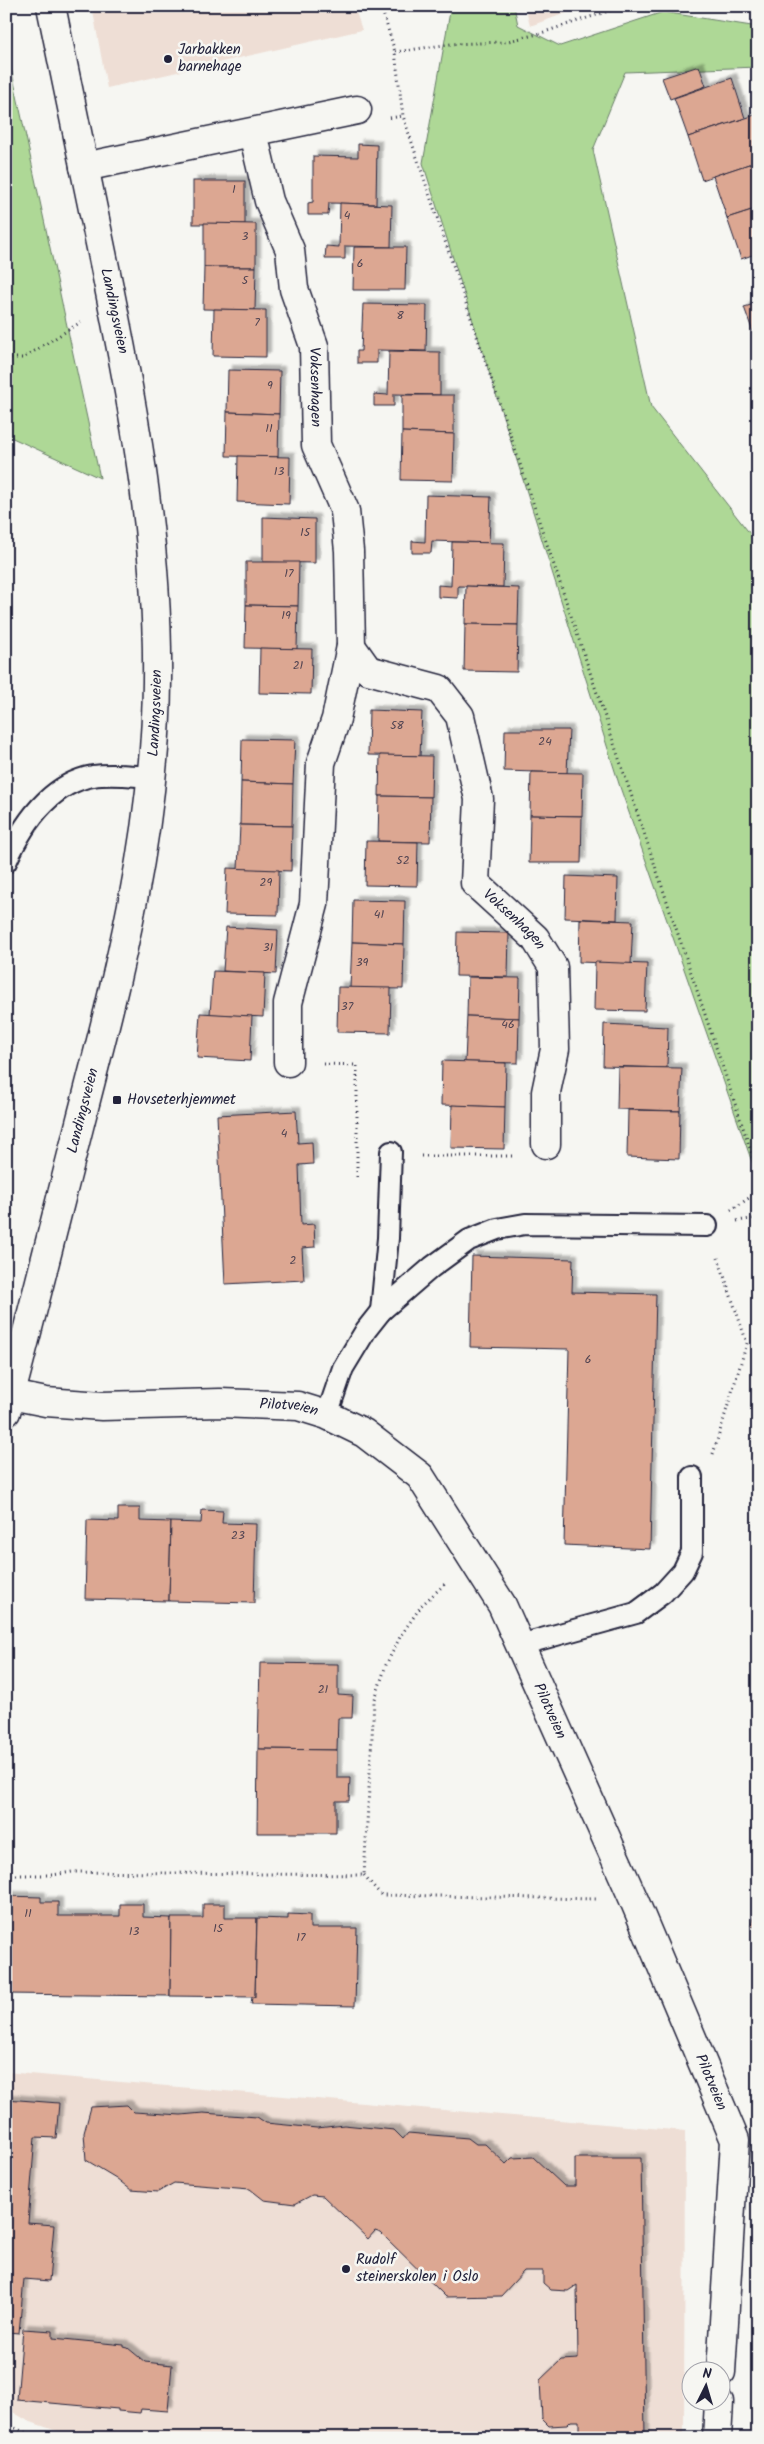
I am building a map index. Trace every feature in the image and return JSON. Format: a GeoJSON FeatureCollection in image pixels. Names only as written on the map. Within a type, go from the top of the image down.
{"type":"FeatureCollection","features":[{"type":"Feature","properties":{"kind":"street","name":"Landingsveien"},"geometry":{"type":"LineString","coordinates":[[8,1404],[125,941],[146,830],[158,679],[150,526],[124,362],[51,6]]}},
{"type":"Feature","properties":{"kind":"street"},"geometry":{"type":"LineString","coordinates":[[84,167],[357,110]]}},
{"type":"Feature","properties":{"kind":"street","name":"Voksenhagen"},"geometry":{"type":"LineString","coordinates":[[253,132],[270,201],[290,250],[294,289],[314,346],[316,445],[345,511],[349,551],[351,646],[336,719],[321,763],[314,904],[288,1003],[288,1062]]}},
{"type":"Feature","properties":{"kind":"street","name":"Voksenhagen"},"geometry":{"type":"LineString","coordinates":[[351,646],[368,670],[439,688],[460,716],[479,799],[475,883],[535,938],[554,967],[555,1049],[546,1092],[546,1144]]}},
{"type":"Feature","properties":{"kind":"street","name":"Pilotveien"},"geometry":{"type":"LineString","coordinates":[[8,1404],[46,1402],[102,1406],[264,1403],[298,1406],[327,1416],[364,1433],[420,1476],[502,1605],[634,1900],[735,2140],[722,2362]]}},
{"type":"Feature","properties":{"kind":"street"},"geometry":{"type":"LineString","coordinates":[[717,2438],[718,2412]]}},
{"type":"Feature","properties":{"kind":"lane"},"geometry":{"type":"LineString","coordinates":[[6,862],[19,832],[49,797],[71,783],[94,776],[151,777]]}},
{"type":"Feature","properties":{"kind":"lane"},"geometry":{"type":"LineString","coordinates":[[381,1311],[388,1238],[391,1152]]}},
{"type":"Feature","properties":{"kind":"lane"},"geometry":{"type":"LineString","coordinates":[[327,1416],[343,1368],[366,1330],[381,1311],[432,1267],[469,1240],[497,1229],[525,1224],[707,1226]]}},
{"type":"Feature","properties":{"kind":"lane"},"geometry":{"type":"LineString","coordinates":[[520,1644],[636,1613],[663,1593],[683,1571],[692,1552],[692,1477]]}},
{"type":"Feature","properties":{"kind":"path"},"geometry":{"type":"LineString","coordinates":[[381,6],[395,52],[403,116],[758,1172]]}},
{"type":"Feature","properties":{"kind":"path"},"geometry":{"type":"LineString","coordinates":[[395,52],[451,44],[504,42],[538,34],[624,6]]}},
{"type":"Feature","properties":{"kind":"path"},"geometry":{"type":"LineString","coordinates":[[715,6],[758,8]]}},
{"type":"Feature","properties":{"kind":"path"},"geometry":{"type":"LineString","coordinates":[[386,118],[403,116]]}},
{"type":"Feature","properties":{"kind":"path"},"geometry":{"type":"LineString","coordinates":[[6,358],[23,358],[86,319]]}},
{"type":"Feature","properties":{"kind":"path"},"geometry":{"type":"LineString","coordinates":[[288,1062],[357,1065],[357,1184]]}},
{"type":"Feature","properties":{"kind":"path"},"geometry":{"type":"LineString","coordinates":[[415,1156],[496,1156]]}},
{"type":"Feature","properties":{"kind":"path"},"geometry":{"type":"LineString","coordinates":[[692,1477],[712,1457],[747,1343],[707,1226]]}},
{"type":"Feature","properties":{"kind":"path"},"geometry":{"type":"LineString","coordinates":[[474,1561],[422,1605],[401,1636],[386,1665],[374,1702],[364,1875],[381,1895],[634,1900]]}},
{"type":"Feature","properties":{"kind":"path"},"geometry":{"type":"LineString","coordinates":[[6,1875],[52,1875],[72,1872],[364,1875]]}},
{"type":"Feature","properties":{"kind":"path"},"geometry":{"type":"LineString","coordinates":[[6,2424],[38,2438]]}},
{"type":"Feature","properties":{"kind":"shaded area","name":"Jarbakken barnehage"},"geometry":{"type":"Polygon","coordinates":[[[92,6],[354,6],[362,30],[107,88],[92,6]]]}},
{"type":"Feature","properties":{"kind":"shaded area"},"geometry":{"type":"Polygon","coordinates":[[[525,6],[586,6],[530,26],[525,6]]]}},
{"type":"Feature","properties":{"kind":"shaded area","name":"Rudolf steinerskolen i Oslo"},"geometry":{"type":"Polygon","coordinates":[[[6,2072],[685,2131],[684,2362],[682,2362],[684,2438],[77,2438],[28,2421],[6,2408],[6,2072]]]}},
{"type":"Feature","properties":{"kind":"green space"},"geometry":{"type":"Polygon","coordinates":[[[451,6],[514,6],[518,25],[560,46],[663,12],[758,27],[758,67],[625,72],[593,150],[651,407],[758,544],[758,1179],[620,787],[423,163],[451,6]]]}},
{"type":"Feature","properties":{"kind":"green space"},"geometry":{"type":"Polygon","coordinates":[[[6,45],[100,478],[6,435],[6,45]]]}},
{"type":"Feature","properties":{"kind":"building"},"geometry":{"type":"Polygon","coordinates":[[[699,66],[706,86],[670,99],[662,78],[699,66]]]}},
{"type":"Feature","properties":{"kind":"building"},"geometry":{"type":"Polygon","coordinates":[[[732,78],[745,118],[688,137],[674,98],[732,78]]]}},
{"type":"Feature","properties":{"kind":"building"},"geometry":{"type":"Polygon","coordinates":[[[758,114],[758,146],[755,147],[758,161],[702,180],[688,137],[758,114]]]}},
{"type":"Feature","properties":{"kind":"building"},"geometry":{"type":"Polygon","coordinates":[[[358,144],[377,145],[376,204],[329,203],[328,215],[308,215],[308,203],[313,202],[313,156],[358,157],[358,144]]]}},
{"type":"Feature","properties":{"kind":"building"},"geometry":{"type":"Polygon","coordinates":[[[758,161],[758,208],[727,218],[713,176],[758,161]]]}},
{"type":"Feature","properties":{"kind":"building"},"geometry":{"type":"Polygon","coordinates":[[[193,181],[245,181],[245,224],[193,224],[193,181]]]}},
{"type":"Feature","properties":{"kind":"building"},"geometry":{"type":"Polygon","coordinates":[[[340,203],[392,205],[391,247],[345,246],[345,259],[325,259],[326,246],[339,247],[340,203]]]}},
{"type":"Feature","properties":{"kind":"building"},"geometry":{"type":"Polygon","coordinates":[[[758,208],[758,253],[741,259],[727,218],[758,208]]]}},
{"type":"Feature","properties":{"kind":"building"},"geometry":{"type":"Polygon","coordinates":[[[204,223],[256,224],[256,267],[204,267],[204,223]]]}},
{"type":"Feature","properties":{"kind":"building"},"geometry":{"type":"Polygon","coordinates":[[[354,247],[406,247],[405,290],[353,290],[354,247]]]}},
{"type":"Feature","properties":{"kind":"building"},"geometry":{"type":"Polygon","coordinates":[[[204,267],[256,267],[255,310],[203,309],[204,267]]]}},
{"type":"Feature","properties":{"kind":"building"},"geometry":{"type":"Polygon","coordinates":[[[758,303],[758,346],[744,307],[758,303]]]}},
{"type":"Feature","properties":{"kind":"building"},"geometry":{"type":"Polygon","coordinates":[[[363,304],[427,305],[426,351],[377,350],[377,363],[357,363],[357,351],[361,351],[363,304]]]}},
{"type":"Feature","properties":{"kind":"building"},"geometry":{"type":"Polygon","coordinates":[[[214,309],[266,310],[266,357],[213,356],[214,309]]]}},
{"type":"Feature","properties":{"kind":"building"},"geometry":{"type":"Polygon","coordinates":[[[389,351],[440,352],[440,395],[394,394],[394,406],[374,406],[374,394],[388,395],[389,351]]]}},
{"type":"Feature","properties":{"kind":"building"},"geometry":{"type":"Polygon","coordinates":[[[228,370],[280,371],[279,414],[227,412],[228,370]]]}},
{"type":"Feature","properties":{"kind":"building"},"geometry":{"type":"Polygon","coordinates":[[[402,395],[454,395],[454,434],[402,432],[402,395]]]}},
{"type":"Feature","properties":{"kind":"building"},"geometry":{"type":"Polygon","coordinates":[[[227,412],[279,414],[278,457],[226,456],[227,412]]]}},
{"type":"Feature","properties":{"kind":"building"},"geometry":{"type":"Polygon","coordinates":[[[402,432],[454,434],[453,481],[401,480],[402,432]]]}},
{"type":"Feature","properties":{"kind":"building"},"geometry":{"type":"Polygon","coordinates":[[[238,456],[290,457],[289,504],[237,502],[238,456]]]}},
{"type":"Feature","properties":{"kind":"building"},"geometry":{"type":"Polygon","coordinates":[[[426,495],[491,497],[489,543],[432,541],[431,553],[412,553],[412,541],[425,542],[426,495]]]}},
{"type":"Feature","properties":{"kind":"building"},"geometry":{"type":"Polygon","coordinates":[[[263,517],[315,519],[315,563],[263,562],[263,517]]]}},
{"type":"Feature","properties":{"kind":"building"},"geometry":{"type":"Polygon","coordinates":[[[452,542],[504,543],[503,587],[458,586],[458,598],[438,597],[438,585],[451,586],[452,542]]]}},
{"type":"Feature","properties":{"kind":"building"},"geometry":{"type":"Polygon","coordinates":[[[246,562],[299,562],[298,606],[246,605],[246,562]]]}},
{"type":"Feature","properties":{"kind":"building"},"geometry":{"type":"Polygon","coordinates":[[[466,586],[519,588],[518,625],[465,624],[466,586]]]}},
{"type":"Feature","properties":{"kind":"building"},"geometry":{"type":"Polygon","coordinates":[[[246,605],[298,606],[297,649],[245,648],[246,605]]]}},
{"type":"Feature","properties":{"kind":"building"},"geometry":{"type":"Polygon","coordinates":[[[465,624],[518,625],[517,672],[464,671],[465,624]]]}},
{"type":"Feature","properties":{"kind":"building"},"geometry":{"type":"Polygon","coordinates":[[[260,648],[312,649],[311,694],[259,693],[260,648]]]}},
{"type":"Feature","properties":{"kind":"building"},"geometry":{"type":"Polygon","coordinates":[[[369,710],[422,712],[420,756],[368,755],[369,710]]]}},
{"type":"Feature","properties":{"kind":"building"},"geometry":{"type":"Polygon","coordinates":[[[505,730],[569,730],[567,773],[504,771],[505,730]]]}},
{"type":"Feature","properties":{"kind":"building"},"geometry":{"type":"Polygon","coordinates":[[[242,739],[295,740],[293,784],[241,782],[242,739]]]}},
{"type":"Feature","properties":{"kind":"building"},"geometry":{"type":"Polygon","coordinates":[[[380,755],[432,756],[431,797],[379,796],[380,755]]]}},
{"type":"Feature","properties":{"kind":"building"},"geometry":{"type":"Polygon","coordinates":[[[531,772],[583,773],[582,816],[530,815],[531,772]]]}},
{"type":"Feature","properties":{"kind":"building"},"geometry":{"type":"Polygon","coordinates":[[[241,782],[293,784],[292,826],[240,825],[241,782]]]}},
{"type":"Feature","properties":{"kind":"building"},"geometry":{"type":"Polygon","coordinates":[[[379,796],[431,797],[430,842],[378,841],[379,796]]]}},
{"type":"Feature","properties":{"kind":"building"},"geometry":{"type":"Polygon","coordinates":[[[530,815],[582,816],[581,863],[529,863],[530,815]]]}},
{"type":"Feature","properties":{"kind":"building"},"geometry":{"type":"Polygon","coordinates":[[[240,825],[292,826],[291,871],[238,869],[240,825]]]}},
{"type":"Feature","properties":{"kind":"building"},"geometry":{"type":"Polygon","coordinates":[[[366,841],[418,842],[417,886],[365,885],[366,841]]]}},
{"type":"Feature","properties":{"kind":"building"},"geometry":{"type":"Polygon","coordinates":[[[227,868],[279,870],[278,915],[225,914],[227,868]]]}},
{"type":"Feature","properties":{"kind":"building"},"geometry":{"type":"Polygon","coordinates":[[[566,876],[618,878],[617,920],[565,918],[566,876]]]}},
{"type":"Feature","properties":{"kind":"building"},"geometry":{"type":"Polygon","coordinates":[[[353,900],[405,901],[404,944],[352,942],[353,900]]]}},
{"type":"Feature","properties":{"kind":"building"},"geometry":{"type":"Polygon","coordinates":[[[580,919],[633,921],[631,964],[579,962],[580,919]]]}},
{"type":"Feature","properties":{"kind":"building"},"geometry":{"type":"Polygon","coordinates":[[[226,927],[278,930],[276,974],[223,971],[226,927]]]}},
{"type":"Feature","properties":{"kind":"building"},"geometry":{"type":"Polygon","coordinates":[[[457,932],[509,933],[508,977],[456,976],[457,932]]]}},
{"type":"Feature","properties":{"kind":"building"},"geometry":{"type":"Polygon","coordinates":[[[352,942],[404,944],[403,989],[350,988],[352,942]]]}},
{"type":"Feature","properties":{"kind":"building"},"geometry":{"type":"Polygon","coordinates":[[[595,962],[647,964],[645,1011],[594,1010],[595,962]]]}},
{"type":"Feature","properties":{"kind":"building"},"geometry":{"type":"Polygon","coordinates":[[[213,971],[265,973],[263,1017],[210,1014],[213,971]]]}},
{"type":"Feature","properties":{"kind":"building"},"geometry":{"type":"Polygon","coordinates":[[[468,977],[520,978],[519,1018],[467,1016],[468,977]]]}},
{"type":"Feature","properties":{"kind":"building"},"geometry":{"type":"Polygon","coordinates":[[[338,987],[391,988],[390,1033],[337,1032],[338,987]]]}},
{"type":"Feature","properties":{"kind":"building"},"geometry":{"type":"Polygon","coordinates":[[[200,1013],[252,1016],[250,1061],[197,1058],[200,1013]]]}},
{"type":"Feature","properties":{"kind":"building"},"geometry":{"type":"Polygon","coordinates":[[[467,1016],[519,1018],[518,1063],[465,1062],[467,1016]]]}},
{"type":"Feature","properties":{"kind":"building"},"geometry":{"type":"Polygon","coordinates":[[[604,1024],[668,1027],[667,1068],[603,1066],[604,1024]]]}},
{"type":"Feature","properties":{"kind":"building"},"geometry":{"type":"Polygon","coordinates":[[[442,1061],[506,1063],[505,1107],[441,1105],[442,1061]]]}},
{"type":"Feature","properties":{"kind":"building"},"geometry":{"type":"Polygon","coordinates":[[[618,1067],[682,1068],[680,1111],[617,1109],[618,1067]]]}},
{"type":"Feature","properties":{"kind":"building"},"geometry":{"type":"Polygon","coordinates":[[[452,1105],[505,1107],[504,1149],[451,1148],[452,1105]]]}},
{"type":"Feature","properties":{"kind":"building"},"geometry":{"type":"Polygon","coordinates":[[[628,1110],[680,1111],[679,1159],[627,1157],[628,1110]]]}},
{"type":"Feature","properties":{"kind":"building"},"geometry":{"type":"Polygon","coordinates":[[[296,1111],[298,1143],[312,1142],[313,1164],[299,1165],[301,1225],[314,1224],[315,1247],[302,1248],[304,1280],[225,1284],[217,1115],[296,1111]]]}},
{"type":"Feature","properties":{"kind":"building"},"geometry":{"type":"Polygon","coordinates":[[[472,1256],[573,1259],[572,1292],[656,1294],[650,1549],[564,1545],[569,1349],[470,1347],[472,1256]]]}},
{"type":"Feature","properties":{"kind":"building"},"geometry":{"type":"Polygon","coordinates":[[[118,1508],[140,1508],[140,1521],[171,1522],[169,1601],[85,1599],[87,1520],[118,1521],[118,1508]]]}},
{"type":"Feature","properties":{"kind":"building"},"geometry":{"type":"Polygon","coordinates":[[[202,1510],[223,1511],[222,1523],[256,1524],[254,1603],[169,1601],[171,1522],[201,1523],[202,1510]]]}},
{"type":"Feature","properties":{"kind":"building"},"geometry":{"type":"Polygon","coordinates":[[[260,1663],[338,1664],[338,1695],[353,1696],[352,1718],[338,1718],[337,1750],[258,1749],[260,1663]]]}},
{"type":"Feature","properties":{"kind":"building"},"geometry":{"type":"Polygon","coordinates":[[[258,1749],[337,1750],[337,1778],[350,1778],[349,1801],[336,1801],[336,1833],[257,1833],[258,1749]]]}},
{"type":"Feature","properties":{"kind":"building"},"geometry":{"type":"Polygon","coordinates":[[[6,1896],[41,1897],[41,1902],[58,1902],[58,1916],[120,1916],[120,1904],[143,1904],[143,1917],[171,1918],[170,1996],[6,1994],[6,1896]]]}},
{"type":"Feature","properties":{"kind":"building"},"geometry":{"type":"Polygon","coordinates":[[[758,1900],[758,1928],[751,1926],[758,1900]]]}},
{"type":"Feature","properties":{"kind":"building"},"geometry":{"type":"Polygon","coordinates":[[[203,1904],[225,1904],[225,1918],[257,1918],[255,1997],[170,1996],[171,1918],[203,1918],[203,1904]]]}},
{"type":"Feature","properties":{"kind":"building"},"geometry":{"type":"Polygon","coordinates":[[[288,1914],[310,1915],[310,1928],[357,1928],[355,2006],[251,2004],[252,1997],[255,1997],[257,1918],[288,1919],[288,1914]]]}},
{"type":"Feature","properties":{"kind":"building"},"geometry":{"type":"Polygon","coordinates":[[[6,2099],[59,2103],[56,2138],[35,2137],[28,2223],[54,2225],[49,2281],[24,2279],[19,2333],[6,2332],[6,2099]]]}},
{"type":"Feature","properties":{"kind":"building"},"geometry":{"type":"Polygon","coordinates":[[[127,2105],[134,2112],[181,2115],[203,2113],[257,2117],[266,2123],[317,2128],[344,2125],[394,2130],[403,2139],[408,2133],[468,2138],[476,2144],[485,2144],[506,2164],[512,2158],[533,2157],[564,2186],[575,2186],[575,2158],[641,2158],[645,2438],[579,2438],[579,2421],[571,2421],[567,2425],[549,2426],[542,2419],[540,2380],[561,2360],[578,2359],[577,2285],[568,2291],[551,2290],[543,2283],[543,2271],[524,2271],[501,2296],[446,2297],[381,2233],[375,2231],[368,2239],[323,2196],[312,2195],[295,2204],[264,2200],[250,2189],[174,2183],[158,2192],[131,2190],[116,2178],[86,2160],[84,2133],[91,2107],[127,2105]]]}},
{"type":"Feature","properties":{"kind":"building"},"geometry":{"type":"Polygon","coordinates":[[[23,2329],[53,2331],[53,2338],[124,2345],[124,2347],[128,2348],[145,2362],[172,2365],[168,2411],[141,2409],[140,2413],[118,2411],[118,2409],[17,2400],[23,2329]]]}},
{"type":"Feature","properties":{"kind":"place","name":"Jarbakken barnehage"},"geometry":{"type":"Point","coordinates":[168,59]}},
{"type":"Feature","properties":{"kind":"place","name":"Hovseterhjemmet"},"geometry":{"type":"Point","coordinates":[117,1100]}},
{"type":"Feature","properties":{"kind":"place","name":"Rudolf steinerskolen i Oslo"},"geometry":{"type":"Point","coordinates":[346,2269]}}]}
